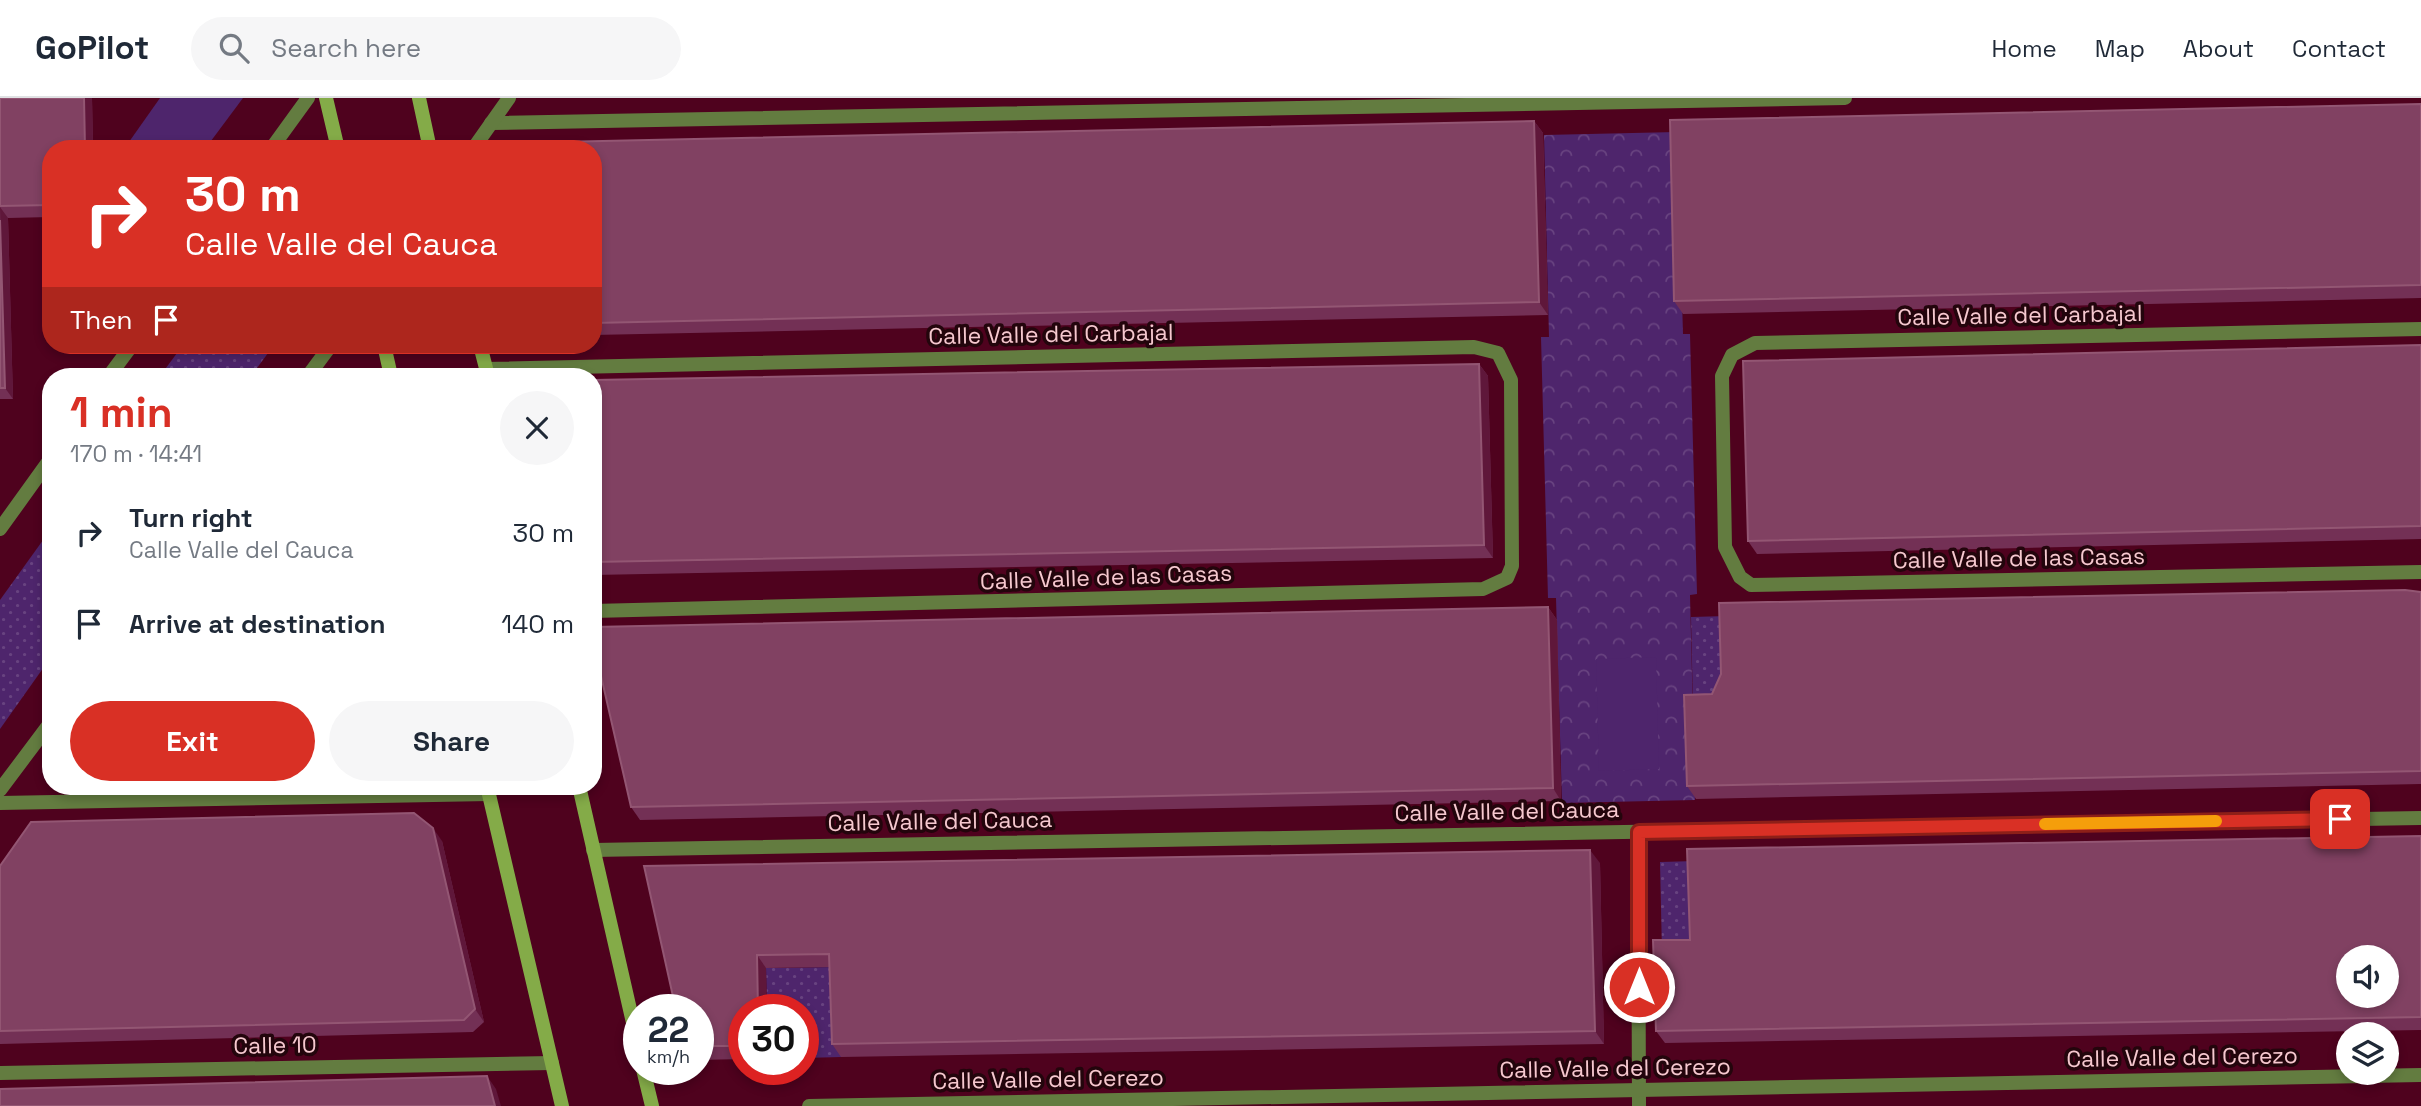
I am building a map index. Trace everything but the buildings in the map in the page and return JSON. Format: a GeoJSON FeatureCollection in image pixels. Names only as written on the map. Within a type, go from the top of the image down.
{"type":"FeatureCollection","features":[{"type":"Feature","properties":{"kind":"main road"},"geometry":{"type":"LineString","coordinates":[[326,98],[336,140]]}},
{"type":"Feature","properties":{"kind":"main road"},"geometry":{"type":"LineString","coordinates":[[419,98],[428,140]]}},
{"type":"Feature","properties":{"kind":"main road"},"geometry":{"type":"LineString","coordinates":[[489,795],[562,1106]]}},
{"type":"Feature","properties":{"kind":"main road"},"geometry":{"type":"LineString","coordinates":[[581,795],[626,994]]}},
{"type":"Feature","properties":{"kind":"main road"},"geometry":{"type":"LineString","coordinates":[[647,1085],[652,1106]]}},
{"type":"Feature","properties":{"kind":"street"},"geometry":{"type":"LineString","coordinates":[[277,140],[307,98]]}},
{"type":"Feature","properties":{"kind":"street"},"geometry":{"type":"LineString","coordinates":[[479,140],[509,98]]}},
{"type":"Feature","properties":{"kind":"street"},"geometry":{"type":"LineString","coordinates":[[491,123],[1614,100],[1846,98]]}},
{"type":"Feature","properties":{"kind":"street","name":"Calle Valle del Carbajal"},"geometry":{"type":"LineString","coordinates":[[1723,461],[1722,376],[1725,365],[1732,355],[1755,344],[2421,329]]}},
{"type":"Feature","properties":{"kind":"street","name":"Calle Valle del Carbajal"},"geometry":{"type":"LineString","coordinates":[[602,370],[1474,347],[1498,353],[1511,380],[1512,468]]}},
{"type":"Feature","properties":{"kind":"street"},"geometry":{"type":"LineString","coordinates":[[313,368],[324,354]]}},
{"type":"Feature","properties":{"kind":"street","name":"Calle Valle de las Casas"},"geometry":{"type":"LineString","coordinates":[[1723,461],[1725,547],[1740,577],[1751,585],[1762,587],[2421,572]]}},
{"type":"Feature","properties":{"kind":"street","name":"Calle Valle de las Casas"},"geometry":{"type":"LineString","coordinates":[[602,611],[1483,589],[1507,578],[1512,566],[1512,468]]}},
{"type":"Feature","properties":{"kind":"street"},"geometry":{"type":"LineString","coordinates":[[0,530],[42,471]]}},
{"type":"Feature","properties":{"kind":"street"},"geometry":{"type":"LineString","coordinates":[[0,790],[42,734]]}},
{"type":"Feature","properties":{"kind":"street"},"geometry":{"type":"LineString","coordinates":[[0,803],[300,795]]}},
{"type":"Feature","properties":{"kind":"street","name":"Calle Valle del Cauca"},"geometry":{"type":"LineString","coordinates":[[593,850],[2421,818]]}},
{"type":"Feature","properties":{"kind":"street"},"geometry":{"type":"LineString","coordinates":[[1639,832],[1639,1106]]}},
{"type":"Feature","properties":{"kind":"street","name":"Calle 10"},"geometry":{"type":"LineString","coordinates":[[0,1073],[552,1063]]}},
{"type":"Feature","properties":{"kind":"street","name":"Calle Valle del Cerezo"},"geometry":{"type":"LineString","coordinates":[[809,1106],[2421,1076]]}},
{"type":"Feature","properties":{"kind":"green space"},"geometry":{"type":"Polygon","coordinates":[[[160,98],[243,98],[212,140],[130,140],[160,98]]]}},
{"type":"Feature","properties":{"kind":"green space"},"geometry":{"type":"Polygon","coordinates":[[[1677,132],[1683,334],[1690,334],[1697,594],[1690,595],[1695,800],[1562,803],[1556,598],[1548,598],[1541,337],[1549,337],[1544,135],[1677,132]]]}},
{"type":"Feature","properties":{"kind":"green space"},"geometry":{"type":"Polygon","coordinates":[[[176,354],[267,354],[257,368],[166,368],[176,354]]]}},
{"type":"Feature","properties":{"kind":"green space"},"geometry":{"type":"Polygon","coordinates":[[[42,542],[42,670],[0,729],[0,600],[42,542]]]}},
{"type":"Feature","properties":{"kind":"green space"},"geometry":{"type":"Polygon","coordinates":[[[1728,616],[1730,707],[1693,708],[1691,617],[1728,616]]]}},
{"type":"Feature","properties":{"kind":"green space"},"geometry":{"type":"Polygon","coordinates":[[[1656,657],[1659,769],[1599,771],[1596,659],[1656,657]]]}},
{"type":"Feature","properties":{"kind":"green space"},"geometry":{"type":"Polygon","coordinates":[[[1696,861],[1698,952],[1662,953],[1660,862],[1696,861]]]}},
{"type":"Feature","properties":{"kind":"green space"},"geometry":{"type":"Polygon","coordinates":[[[838,967],[841,1057],[819,1058],[819,994],[767,994],[766,968],[838,967]]]}},
{"type":"Feature","properties":{"kind":"slow traffic"},"geometry":{"type":"LineString","coordinates":[[2045,824],[2216,821]]}},
{"type":"Feature","properties":{"kind":"route"},"geometry":{"type":"LineString","coordinates":[[1639,987],[1639,832],[2340,819]]}}]}
